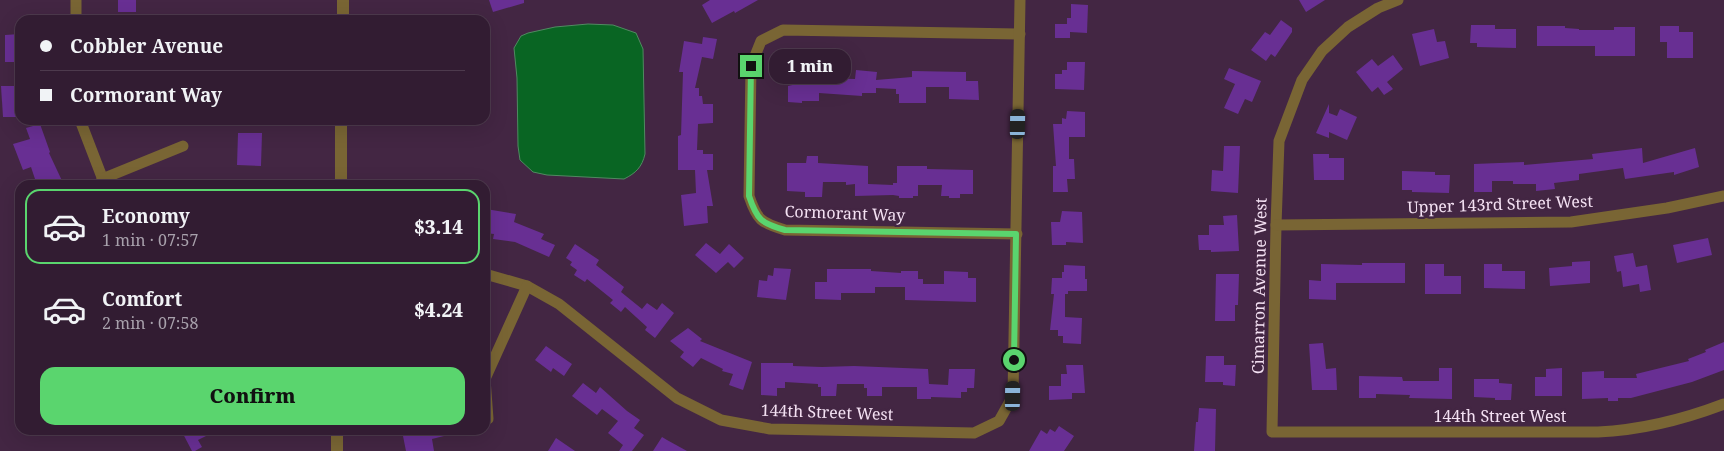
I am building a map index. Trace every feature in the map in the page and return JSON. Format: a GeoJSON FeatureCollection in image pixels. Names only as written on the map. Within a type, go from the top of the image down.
{"type":"FeatureCollection","features":[{"type":"Feature","properties":{"kind":"street"},"geometry":{"type":"LineString","coordinates":[[76,0],[76,15]]}},
{"type":"Feature","properties":{"kind":"street"},"geometry":{"type":"LineString","coordinates":[[343,0],[343,15]]}},
{"type":"Feature","properties":{"kind":"street"},"geometry":{"type":"LineString","coordinates":[[1016,234],[1020,0]]}},
{"type":"Feature","properties":{"kind":"street","name":"Cimarron Avenue West"},"geometry":{"type":"LineString","coordinates":[[1272,432],[1276,225],[1280,141],[1302,80],[1322,51],[1348,27],[1378,8],[1398,0]]}},
{"type":"Feature","properties":{"kind":"street","name":"Cormorant Way"},"geometry":{"type":"LineString","coordinates":[[1016,234],[785,230],[766,224],[754,212],[749,196],[751,66],[761,41],[783,30],[1020,34]]}},
{"type":"Feature","properties":{"kind":"street"},"geometry":{"type":"LineString","coordinates":[[82,125],[103,180]]}},
{"type":"Feature","properties":{"kind":"street"},"geometry":{"type":"LineString","coordinates":[[340,180],[341,125]]}},
{"type":"Feature","properties":{"kind":"street"},"geometry":{"type":"LineString","coordinates":[[108,180],[183,146]]}},
{"type":"Feature","properties":{"kind":"street","name":"Upper 143rd Street West"},"geometry":{"type":"LineString","coordinates":[[1276,225],[1571,222],[1667,208],[1724,196]]}},
{"type":"Feature","properties":{"kind":"street","name":"144th Street West"},"geometry":{"type":"LineString","coordinates":[[490,275],[527,286],[559,304],[677,398],[721,420],[770,429],[974,433],[999,421],[1013,396],[1016,234]]}},
{"type":"Feature","properties":{"kind":"street"},"geometry":{"type":"LineString","coordinates":[[490,368],[527,286]]}},
{"type":"Feature","properties":{"kind":"street","name":"144th Street West"},"geometry":{"type":"LineString","coordinates":[[1272,432],[1626,431],[1666,424],[1724,404]]}},
{"type":"Feature","properties":{"kind":"street"},"geometry":{"type":"LineString","coordinates":[[337,435],[337,451]]}},
{"type":"Feature","properties":{"kind":"shaded area"},"geometry":{"type":"Polygon","coordinates":[[[588,24],[613,25],[636,33],[643,49],[645,154],[638,169],[624,179],[547,175],[533,172],[520,160],[514,48],[521,36],[528,33],[555,27],[588,24]]]}},
{"type":"Feature","properties":{"kind":"building"},"geometry":{"type":"Polygon","coordinates":[[[118,0],[136,0],[136,12],[118,12],[118,0]]]}},
{"type":"Feature","properties":{"kind":"building"},"geometry":{"type":"Polygon","coordinates":[[[489,0],[524,0],[524,3],[493,12],[489,0]]]}},
{"type":"Feature","properties":{"kind":"building"},"geometry":{"type":"Polygon","coordinates":[[[710,0],[758,0],[712,23],[702,5],[710,0]]]}},
{"type":"Feature","properties":{"kind":"building"},"geometry":{"type":"Polygon","coordinates":[[[1299,0],[1325,0],[1306,12],[1299,0]]]}},
{"type":"Feature","properties":{"kind":"building"},"geometry":{"type":"Polygon","coordinates":[[[1071,4],[1088,5],[1087,33],[1070,32],[1070,38],[1055,38],[1055,24],[1067,24],[1067,18],[1071,18],[1071,4]]]}},
{"type":"Feature","properties":{"kind":"building"},"geometry":{"type":"Polygon","coordinates":[[[1281,20],[1292,28],[1292,32],[1275,57],[1271,54],[1266,61],[1251,50],[1265,32],[1270,35],[1281,20]]]}},
{"type":"Feature","properties":{"kind":"building"},"geometry":{"type":"Polygon","coordinates":[[[1471,25],[1495,25],[1495,29],[1516,29],[1516,48],[1477,47],[1477,43],[1470,43],[1471,25]]]}},
{"type":"Feature","properties":{"kind":"building"},"geometry":{"type":"Polygon","coordinates":[[[1537,26],[1565,26],[1565,28],[1579,30],[1614,30],[1614,27],[1635,27],[1635,56],[1595,56],[1595,46],[1537,46],[1537,26]]]}},
{"type":"Feature","properties":{"kind":"building"},"geometry":{"type":"Polygon","coordinates":[[[1660,26],[1679,26],[1679,32],[1693,32],[1693,58],[1667,58],[1667,42],[1660,42],[1660,26]]]}},
{"type":"Feature","properties":{"kind":"building"},"geometry":{"type":"Polygon","coordinates":[[[1434,29],[1437,42],[1445,41],[1449,58],[1420,66],[1412,34],[1434,29]]]}},
{"type":"Feature","properties":{"kind":"building"},"geometry":{"type":"Polygon","coordinates":[[[15,34],[15,62],[5,62],[5,35],[15,34]]]}},
{"type":"Feature","properties":{"kind":"building"},"geometry":{"type":"Polygon","coordinates":[[[703,37],[717,39],[713,59],[702,57],[695,88],[699,88],[699,96],[702,96],[703,104],[713,104],[713,123],[698,124],[697,150],[703,150],[703,154],[713,154],[713,170],[707,170],[713,206],[707,206],[708,223],[684,226],[681,195],[696,193],[695,170],[678,170],[678,136],[681,135],[683,72],[679,72],[684,41],[702,44],[703,37]]]}},
{"type":"Feature","properties":{"kind":"building"},"geometry":{"type":"Polygon","coordinates":[[[1393,55],[1403,69],[1387,82],[1393,89],[1384,95],[1378,87],[1372,92],[1356,72],[1372,59],[1378,66],[1393,55]]]}},
{"type":"Feature","properties":{"kind":"building"},"geometry":{"type":"Polygon","coordinates":[[[1067,62],[1085,62],[1084,90],[1055,89],[1055,74],[1062,74],[1062,70],[1067,70],[1067,62]]]}},
{"type":"Feature","properties":{"kind":"building"},"geometry":{"type":"Polygon","coordinates":[[[1229,68],[1261,81],[1252,102],[1245,99],[1238,114],[1224,108],[1235,84],[1224,79],[1229,68]]]}},
{"type":"Feature","properties":{"kind":"building"},"geometry":{"type":"Polygon","coordinates":[[[806,69],[822,69],[822,78],[855,79],[856,70],[877,72],[876,80],[912,77],[912,71],[966,72],[966,81],[978,81],[979,100],[949,99],[949,87],[926,87],[926,103],[899,103],[899,94],[896,94],[896,89],[876,88],[876,93],[862,93],[862,96],[819,93],[819,101],[788,102],[788,86],[806,82],[806,69]]]}},
{"type":"Feature","properties":{"kind":"building"},"geometry":{"type":"Polygon","coordinates":[[[1,86],[15,86],[15,117],[3,117],[1,86]]]}},
{"type":"Feature","properties":{"kind":"building"},"geometry":{"type":"Polygon","coordinates":[[[1329,104],[1329,113],[1337,116],[1340,109],[1357,117],[1347,140],[1329,132],[1329,138],[1316,133],[1329,104]]]}},
{"type":"Feature","properties":{"kind":"building"},"geometry":{"type":"Polygon","coordinates":[[[1067,111],[1085,112],[1085,137],[1069,137],[1069,159],[1074,159],[1075,179],[1067,179],[1068,192],[1053,192],[1053,166],[1056,166],[1053,124],[1062,124],[1062,118],[1066,119],[1067,111]]]}},
{"type":"Feature","properties":{"kind":"building"},"geometry":{"type":"Polygon","coordinates":[[[40,125],[49,153],[62,180],[35,180],[31,167],[23,170],[13,144],[30,139],[26,128],[40,125]]]}},
{"type":"Feature","properties":{"kind":"building"},"geometry":{"type":"Polygon","coordinates":[[[238,133],[262,133],[261,166],[237,165],[238,133]]]}},
{"type":"Feature","properties":{"kind":"building"},"geometry":{"type":"Polygon","coordinates":[[[1224,146],[1240,146],[1238,193],[1211,191],[1212,170],[1223,171],[1224,146]]]}},
{"type":"Feature","properties":{"kind":"building"},"geometry":{"type":"Polygon","coordinates":[[[1642,148],[1643,163],[1695,148],[1699,167],[1674,175],[1674,172],[1625,179],[1623,168],[1579,174],[1579,180],[1554,183],[1555,189],[1536,191],[1536,184],[1513,184],[1513,181],[1492,181],[1492,192],[1474,192],[1474,164],[1524,162],[1524,165],[1593,159],[1592,154],[1642,148]]]}},
{"type":"Feature","properties":{"kind":"building"},"geometry":{"type":"Polygon","coordinates":[[[1313,154],[1329,154],[1329,158],[1344,158],[1344,180],[1314,180],[1313,154]]]}},
{"type":"Feature","properties":{"kind":"building"},"geometry":{"type":"Polygon","coordinates":[[[807,156],[818,156],[818,163],[868,166],[868,184],[893,185],[893,183],[897,183],[897,166],[927,166],[927,169],[973,170],[973,194],[960,194],[960,198],[949,198],[949,196],[941,196],[942,185],[918,185],[918,196],[913,196],[913,198],[899,198],[899,196],[893,195],[855,196],[855,184],[846,185],[846,182],[823,182],[822,197],[805,197],[805,192],[787,191],[787,163],[806,163],[807,156]]]}},
{"type":"Feature","properties":{"kind":"building"},"geometry":{"type":"Polygon","coordinates":[[[1402,171],[1435,172],[1435,175],[1450,175],[1449,193],[1402,190],[1402,171]]]}},
{"type":"Feature","properties":{"kind":"building"},"geometry":{"type":"Polygon","coordinates":[[[490,210],[516,214],[514,222],[544,234],[541,239],[555,245],[549,257],[515,242],[493,239],[494,234],[490,234],[490,210]]]}},
{"type":"Feature","properties":{"kind":"building"},"geometry":{"type":"Polygon","coordinates":[[[1062,211],[1082,212],[1083,243],[1066,242],[1066,245],[1052,245],[1051,222],[1060,222],[1062,211]]]}},
{"type":"Feature","properties":{"kind":"building"},"geometry":{"type":"Polygon","coordinates":[[[1237,215],[1239,251],[1211,252],[1211,250],[1199,250],[1198,235],[1209,235],[1209,225],[1224,225],[1223,216],[1237,215]]]}},
{"type":"Feature","properties":{"kind":"building"},"geometry":{"type":"Polygon","coordinates":[[[1708,238],[1712,255],[1677,263],[1673,245],[1708,238]]]}},
{"type":"Feature","properties":{"kind":"building"},"geometry":{"type":"Polygon","coordinates":[[[706,243],[720,254],[729,244],[744,258],[734,268],[728,262],[716,273],[695,255],[706,243]]]}},
{"type":"Feature","properties":{"kind":"building"},"geometry":{"type":"Polygon","coordinates":[[[575,244],[599,260],[596,265],[624,287],[621,292],[642,309],[647,303],[657,310],[662,303],[674,313],[655,338],[645,330],[647,327],[625,307],[621,312],[610,303],[613,300],[587,279],[585,282],[574,275],[577,270],[570,265],[572,262],[566,258],[575,244]]]}},
{"type":"Feature","properties":{"kind":"building"},"geometry":{"type":"Polygon","coordinates":[[[1633,253],[1636,267],[1647,265],[1651,290],[1640,292],[1639,284],[1623,287],[1621,271],[1617,272],[1614,256],[1633,253]]]}},
{"type":"Feature","properties":{"kind":"building"},"geometry":{"type":"Polygon","coordinates":[[[1590,261],[1590,283],[1550,286],[1549,268],[1572,266],[1572,262],[1590,261]]]}},
{"type":"Feature","properties":{"kind":"building"},"geometry":{"type":"Polygon","coordinates":[[[1362,263],[1405,263],[1405,283],[1336,283],[1336,300],[1309,299],[1309,280],[1321,281],[1321,264],[1362,265],[1362,263]]]}},
{"type":"Feature","properties":{"kind":"building"},"geometry":{"type":"Polygon","coordinates":[[[1425,264],[1444,264],[1444,276],[1461,276],[1461,294],[1425,294],[1425,264]]]}},
{"type":"Feature","properties":{"kind":"building"},"geometry":{"type":"Polygon","coordinates":[[[1484,264],[1502,264],[1502,271],[1525,271],[1525,289],[1484,288],[1484,264]]]}},
{"type":"Feature","properties":{"kind":"building"},"geometry":{"type":"Polygon","coordinates":[[[1064,265],[1085,266],[1087,291],[1068,291],[1068,294],[1065,294],[1065,317],[1082,318],[1081,344],[1063,343],[1063,336],[1058,336],[1058,330],[1050,330],[1054,294],[1051,294],[1052,278],[1062,278],[1064,265]]]}},
{"type":"Feature","properties":{"kind":"building"},"geometry":{"type":"Polygon","coordinates":[[[774,268],[791,269],[786,300],[757,297],[759,280],[767,281],[768,275],[773,276],[774,268]]]}},
{"type":"Feature","properties":{"kind":"building"},"geometry":{"type":"Polygon","coordinates":[[[827,269],[871,269],[871,271],[901,273],[901,271],[918,271],[918,279],[923,279],[923,284],[944,284],[944,271],[968,272],[968,278],[976,278],[976,302],[905,300],[905,287],[875,287],[875,293],[841,293],[841,300],[815,299],[815,282],[827,282],[827,269]]]}},
{"type":"Feature","properties":{"kind":"building"},"geometry":{"type":"Polygon","coordinates":[[[1216,274],[1239,274],[1238,305],[1235,305],[1235,321],[1215,321],[1216,274]]]}},
{"type":"Feature","properties":{"kind":"building"},"geometry":{"type":"Polygon","coordinates":[[[688,328],[702,339],[700,341],[752,362],[743,390],[729,385],[733,374],[722,371],[723,369],[701,358],[693,367],[680,357],[684,352],[670,341],[688,328]]]}},
{"type":"Feature","properties":{"kind":"building"},"geometry":{"type":"Polygon","coordinates":[[[1724,342],[1724,370],[1692,382],[1631,398],[1618,398],[1618,401],[1608,401],[1608,398],[1582,399],[1582,372],[1604,371],[1604,378],[1637,378],[1636,374],[1689,361],[1688,359],[1724,342]]]}},
{"type":"Feature","properties":{"kind":"building"},"geometry":{"type":"Polygon","coordinates":[[[1323,343],[1326,369],[1336,368],[1337,390],[1312,390],[1309,344],[1323,343]]]}},
{"type":"Feature","properties":{"kind":"building"},"geometry":{"type":"Polygon","coordinates":[[[546,346],[572,364],[564,376],[553,368],[551,372],[535,360],[546,346]]]}},
{"type":"Feature","properties":{"kind":"building"},"geometry":{"type":"Polygon","coordinates":[[[1206,356],[1224,356],[1224,365],[1236,365],[1235,386],[1223,385],[1223,382],[1205,382],[1206,356]]]}},
{"type":"Feature","properties":{"kind":"building"},"geometry":{"type":"Polygon","coordinates":[[[761,363],[793,363],[793,366],[928,369],[929,384],[948,385],[949,369],[975,369],[974,388],[967,388],[967,392],[961,392],[961,398],[931,397],[931,399],[917,399],[917,387],[882,387],[882,396],[867,396],[867,388],[864,388],[864,384],[837,384],[836,396],[821,396],[821,387],[818,387],[818,384],[785,382],[785,388],[777,388],[777,396],[761,395],[761,363]]]}},
{"type":"Feature","properties":{"kind":"building"},"geometry":{"type":"Polygon","coordinates":[[[1066,365],[1083,365],[1085,393],[1072,393],[1072,399],[1049,400],[1049,386],[1061,386],[1061,374],[1067,374],[1066,365]]]}},
{"type":"Feature","properties":{"kind":"building"},"geometry":{"type":"Polygon","coordinates":[[[1439,368],[1452,368],[1452,399],[1409,398],[1410,395],[1376,394],[1376,398],[1359,398],[1359,376],[1402,377],[1403,381],[1439,381],[1439,368]]]}},
{"type":"Feature","properties":{"kind":"building"},"geometry":{"type":"Polygon","coordinates":[[[1562,368],[1562,396],[1535,396],[1535,377],[1546,377],[1546,369],[1562,368]]]}},
{"type":"Feature","properties":{"kind":"building"},"geometry":{"type":"Polygon","coordinates":[[[1474,379],[1499,379],[1499,383],[1512,384],[1511,400],[1474,397],[1474,379]]]}},
{"type":"Feature","properties":{"kind":"building"},"geometry":{"type":"Polygon","coordinates":[[[583,383],[596,393],[600,387],[640,420],[634,428],[644,435],[632,451],[619,451],[623,445],[608,433],[618,421],[602,409],[597,415],[572,396],[583,383]]]}},
{"type":"Feature","properties":{"kind":"building"},"geometry":{"type":"Polygon","coordinates":[[[1199,408],[1216,409],[1215,451],[1194,451],[1199,408]]]}},
{"type":"Feature","properties":{"kind":"building"},"geometry":{"type":"Polygon","coordinates":[[[1059,426],[1074,436],[1064,451],[1029,451],[1041,430],[1047,434],[1050,429],[1055,432],[1059,426]]]}},
{"type":"Feature","properties":{"kind":"building"},"geometry":{"type":"Polygon","coordinates":[[[184,435],[208,435],[198,440],[202,447],[192,451],[184,435]]]}},
{"type":"Feature","properties":{"kind":"building"},"geometry":{"type":"Polygon","coordinates":[[[448,435],[432,439],[434,451],[406,451],[403,436],[448,435]]]}},
{"type":"Feature","properties":{"kind":"building"},"geometry":{"type":"Polygon","coordinates":[[[662,437],[667,440],[687,451],[653,451],[662,437]]]}},
{"type":"Feature","properties":{"kind":"building"},"geometry":{"type":"Polygon","coordinates":[[[556,438],[575,451],[548,451],[556,438]]]}},
{"type":"Feature","properties":{"kind":"route"},"geometry":{"type":"LineString","coordinates":[[751,66],[749,196],[754,212],[766,224],[785,230],[1016,234],[1014,360]]}}]}
